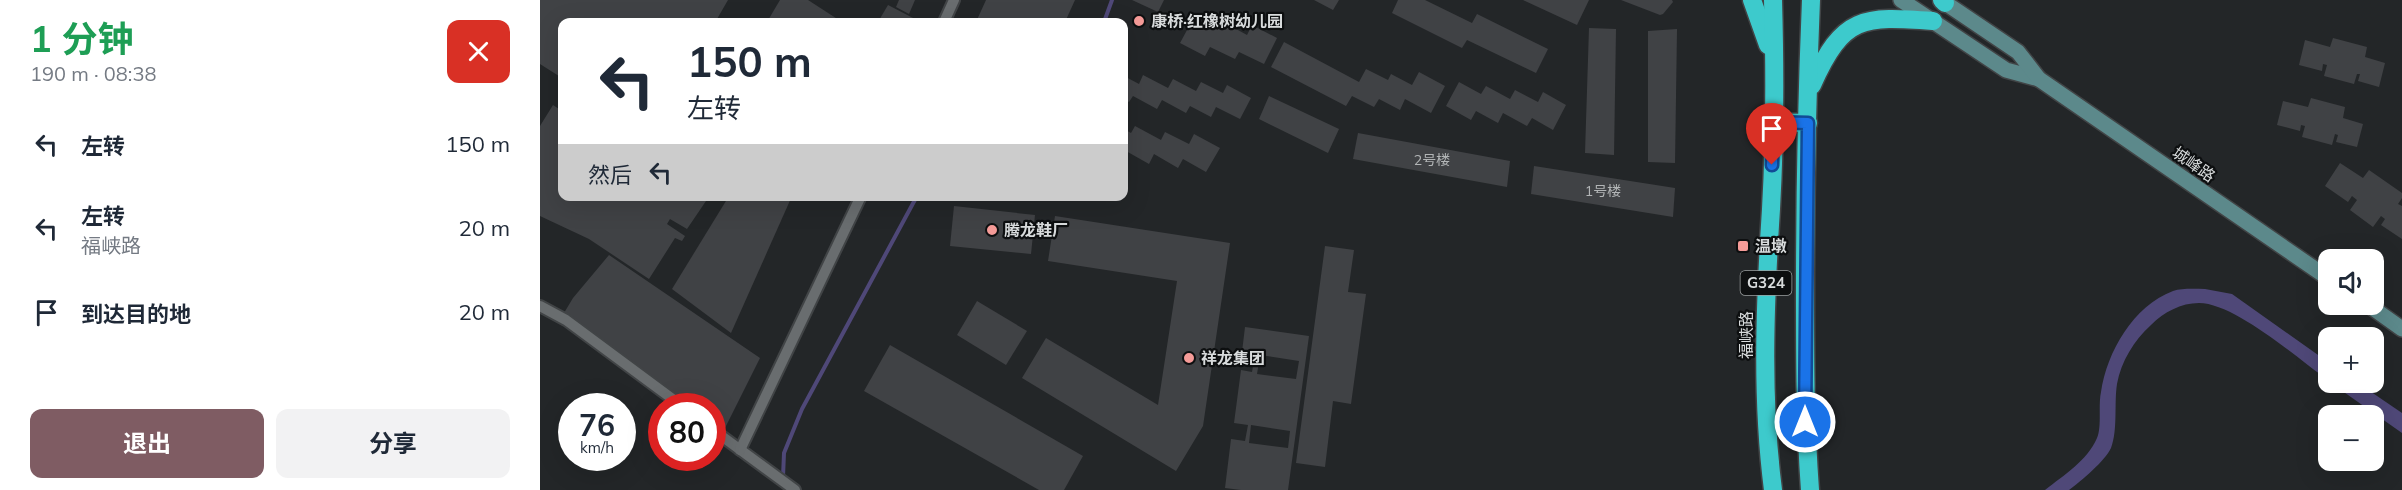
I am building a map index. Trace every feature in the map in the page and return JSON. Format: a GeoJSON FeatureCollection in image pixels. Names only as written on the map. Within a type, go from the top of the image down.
{"type":"FeatureCollection","features":[{"type":"Feature","properties":{"kind":"highway"},"geometry":{"type":"LineString","coordinates":[[1752,0],[1765,31],[1775,76]]}},
{"type":"Feature","properties":{"kind":"highway","name":"福峡路"},"geometry":{"type":"LineString","coordinates":[[1773,0],[1775,76],[1765,339],[1773,490]]}},
{"type":"Feature","properties":{"kind":"highway","name":"G324"},"geometry":{"type":"LineString","coordinates":[[1810,490],[1805,422],[1811,0]]}},
{"type":"Feature","properties":{"kind":"highway"},"geometry":{"type":"LineString","coordinates":[[1808,92],[1834,44],[1850,29],[1865,21],[1885,18],[1933,21]]}},
{"type":"Feature","properties":{"kind":"highway"},"geometry":{"type":"LineString","coordinates":[[1773,122],[1808,123]]}},
{"type":"Feature","properties":{"kind":"main road","name":"城峰路"},"geometry":{"type":"LineString","coordinates":[[1900,0],[2006,70],[2039,80],[2318,271]]}},
{"type":"Feature","properties":{"kind":"main road","name":"城峰路"},"geometry":{"type":"LineString","coordinates":[[1943,1],[2018,52],[2039,80]]}},
{"type":"Feature","properties":{"kind":"main road"},"geometry":{"type":"LineString","coordinates":[[2382,315],[2402,329]]}},
{"type":"Feature","properties":{"kind":"street"},"geometry":{"type":"LineString","coordinates":[[946,18],[954,0]]}},
{"type":"Feature","properties":{"kind":"street"},"geometry":{"type":"LineString","coordinates":[[740,450],[859,201]]}},
{"type":"Feature","properties":{"kind":"street"},"geometry":{"type":"LineString","coordinates":[[540,306],[566,320],[664,393]]}},
{"type":"Feature","properties":{"kind":"street"},"geometry":{"type":"LineString","coordinates":[[726,440],[795,490]]}},
{"type":"Feature","properties":{"kind":"shaded area"},"geometry":{"type":"Polygon","coordinates":[[[2205,289],[2232,294],[2318,355],[2318,373],[2266,334],[2230,312],[2214,305],[2199,303],[2173,309],[2161,316],[2145,331],[2125,360],[2117,384],[2113,441],[2104,459],[2069,490],[2045,490],[2081,461],[2097,438],[2104,377],[2109,361],[2124,332],[2146,307],[2173,291],[2205,289]]]}},
{"type":"Feature","properties":{"kind":"shaded area"},"geometry":{"type":"Polygon","coordinates":[[[2345,393],[2373,393],[2402,413],[2402,433],[2384,420],[2384,405],[2362,405],[2345,393]]]}},
{"type":"Feature","properties":{"kind":"building"},"geometry":{"type":"Polygon","coordinates":[[[540,0],[728,0],[718,18],[558,18],[558,75],[540,64],[540,0]]]}},
{"type":"Feature","properties":{"kind":"building"},"geometry":{"type":"Polygon","coordinates":[[[780,0],[808,0],[836,18],[769,18],[780,0]]]}},
{"type":"Feature","properties":{"kind":"building"},"geometry":{"type":"Polygon","coordinates":[[[899,0],[915,0],[909,14],[896,7],[899,0]]]}},
{"type":"Feature","properties":{"kind":"building"},"geometry":{"type":"Polygon","coordinates":[[[986,0],[1075,0],[1067,18],[978,18],[986,0]]]}},
{"type":"Feature","properties":{"kind":"building"},"geometry":{"type":"Polygon","coordinates":[[[1132,0],[1164,0],[1158,12],[1132,0]]]}},
{"type":"Feature","properties":{"kind":"building"},"geometry":{"type":"Polygon","coordinates":[[[1314,0],[1339,0],[1333,10],[1314,0]]]}},
{"type":"Feature","properties":{"kind":"building"},"geometry":{"type":"Polygon","coordinates":[[[1398,0],[1425,0],[1472,23],[1477,14],[1548,49],[1536,73],[1467,40],[1462,48],[1392,13],[1398,0]]]}},
{"type":"Feature","properties":{"kind":"building"},"geometry":{"type":"Polygon","coordinates":[[[1523,0],[1589,0],[1577,25],[1523,0]]]}},
{"type":"Feature","properties":{"kind":"building"},"geometry":{"type":"Polygon","coordinates":[[[1621,0],[1672,0],[1673,2],[1660,15],[1621,0]]]}},
{"type":"Feature","properties":{"kind":"building"},"geometry":{"type":"Polygon","coordinates":[[[888,5],[913,18],[880,18],[888,5]]]}},
{"type":"Feature","properties":{"kind":"building"},"geometry":{"type":"Polygon","coordinates":[[[1193,19],[1213,29],[1218,19],[1247,35],[1252,25],[1277,38],[1264,64],[1239,52],[1235,59],[1210,47],[1205,56],[1180,43],[1193,19]]]}},
{"type":"Feature","properties":{"kind":"building"},"geometry":{"type":"Polygon","coordinates":[[[1589,28],[1616,29],[1614,155],[1585,153],[1589,28]]]}},
{"type":"Feature","properties":{"kind":"building"},"geometry":{"type":"Polygon","coordinates":[[[1677,29],[1675,163],[1648,162],[1648,31],[1677,29]]]}},
{"type":"Feature","properties":{"kind":"building"},"geometry":{"type":"Polygon","coordinates":[[[2333,38],[2367,47],[2365,57],[2385,63],[2379,87],[2358,81],[2360,74],[2357,74],[2354,84],[2324,76],[2327,65],[2323,64],[2322,71],[2299,65],[2305,40],[2330,47],[2333,38]]]}},
{"type":"Feature","properties":{"kind":"building"},"geometry":{"type":"Polygon","coordinates":[[[1284,42],[1359,82],[1366,69],[1388,80],[1391,74],[1412,85],[1419,72],[1445,86],[1431,113],[1405,99],[1400,110],[1379,99],[1374,107],[1352,96],[1346,106],[1271,67],[1284,42]]]}},
{"type":"Feature","properties":{"kind":"building"},"geometry":{"type":"Polygon","coordinates":[[[1143,75],[1168,88],[1173,79],[1196,91],[1201,82],[1223,93],[1227,85],[1251,98],[1240,119],[1216,107],[1211,117],[1190,106],[1186,113],[1162,100],[1157,109],[1133,96],[1129,102],[1128,78],[1139,84],[1143,75]]]}},
{"type":"Feature","properties":{"kind":"building"},"geometry":{"type":"Polygon","coordinates":[[[1459,82],[1481,94],[1486,86],[1510,99],[1515,90],[1538,102],[1543,92],[1566,105],[1553,130],[1532,118],[1527,126],[1503,113],[1498,123],[1476,111],[1471,120],[1446,106],[1459,82]]]}},
{"type":"Feature","properties":{"kind":"building"},"geometry":{"type":"Polygon","coordinates":[[[1269,96],[1339,129],[1328,153],[1259,119],[1269,96]]]}},
{"type":"Feature","properties":{"kind":"building"},"geometry":{"type":"Polygon","coordinates":[[[2311,98],[2345,107],[2343,118],[2363,124],[2357,147],[2336,142],[2338,135],[2335,134],[2332,145],[2302,137],[2305,126],[2301,125],[2300,131],[2277,125],[2283,101],[2308,107],[2311,98]]]}},
{"type":"Feature","properties":{"kind":"building"},"geometry":{"type":"Polygon","coordinates":[[[553,105],[558,108],[558,201],[706,201],[687,229],[670,219],[667,224],[685,236],[682,241],[675,238],[649,279],[589,239],[540,216],[540,126],[553,105]]]}},
{"type":"Feature","properties":{"kind":"building"},"geometry":{"type":"Polygon","coordinates":[[[1135,126],[1161,140],[1165,132],[1189,144],[1194,134],[1220,148],[1206,172],[1183,159],[1178,168],[1154,154],[1149,164],[1128,152],[1128,131],[1131,133],[1135,126]]]}},
{"type":"Feature","properties":{"kind":"building"},"geometry":{"type":"Polygon","coordinates":[[[1358,133],[1510,161],[1507,187],[1353,159],[1358,133]]]}},
{"type":"Feature","properties":{"kind":"building"},"geometry":{"type":"Polygon","coordinates":[[[2340,163],[2363,178],[2369,170],[2402,193],[2398,204],[2402,206],[2402,239],[2381,225],[2385,219],[2381,216],[2373,227],[2350,210],[2357,200],[2352,196],[2348,202],[2325,186],[2340,163]]]}},
{"type":"Feature","properties":{"kind":"building"},"geometry":{"type":"Polygon","coordinates":[[[1534,166],[1675,188],[1673,217],[1531,194],[1534,166]]]}},
{"type":"Feature","properties":{"kind":"building"},"geometry":{"type":"Polygon","coordinates":[[[726,201],[790,201],[731,333],[672,289],[726,201]]]}},
{"type":"Feature","properties":{"kind":"building","name":"腾龙鞋厂"},"geometry":{"type":"Polygon","coordinates":[[[954,206],[1035,215],[1031,254],[950,246],[954,206]]]}},
{"type":"Feature","properties":{"kind":"building","name":"祥龙集团"},"geometry":{"type":"Polygon","coordinates":[[[1055,216],[1230,243],[1203,426],[1176,471],[1022,378],[1046,338],[1158,405],[1177,281],[1048,261],[1055,216]]]}},
{"type":"Feature","properties":{"kind":"building"},"geometry":{"type":"Polygon","coordinates":[[[1325,246],[1354,250],[1348,292],[1366,294],[1351,404],[1333,401],[1325,467],[1296,463],[1325,246]]]}},
{"type":"Feature","properties":{"kind":"building"},"geometry":{"type":"Polygon","coordinates":[[[609,255],[760,358],[726,426],[726,393],[673,393],[564,313],[573,298],[609,255]]]}},
{"type":"Feature","properties":{"kind":"building"},"geometry":{"type":"Polygon","coordinates":[[[977,301],[1027,331],[1006,365],[957,335],[977,301]]]}},
{"type":"Feature","properties":{"kind":"building"},"geometry":{"type":"Polygon","coordinates":[[[1245,327],[1309,336],[1288,490],[1225,488],[1231,439],[1245,441],[1248,425],[1234,423],[1241,370],[1252,372],[1255,354],[1242,352],[1245,327]],[[1260,355],[1257,374],[1296,379],[1299,361],[1260,355]],[[1251,425],[1249,443],[1288,448],[1290,431],[1251,425]]]}},
{"type":"Feature","properties":{"kind":"building"},"geometry":{"type":"Polygon","coordinates":[[[890,345],[1083,456],[1064,490],[1039,490],[864,391],[890,345]]]}},
{"type":"Feature","properties":{"kind":"waterway"},"geometry":{"type":"LineString","coordinates":[[1105,18],[1112,0]]}},
{"type":"Feature","properties":{"kind":"waterway"},"geometry":{"type":"LineString","coordinates":[[783,477],[784,453],[802,409],[914,201]]}},
{"type":"Feature","properties":{"kind":"place","name":"康桥·红橡树幼儿园"},"geometry":{"type":"Point","coordinates":[1139,21]}},
{"type":"Feature","properties":{"kind":"place","name":"腾龙鞋厂"},"geometry":{"type":"Point","coordinates":[992,230]}},
{"type":"Feature","properties":{"kind":"place","name":"温墩"},"geometry":{"type":"Point","coordinates":[1743,246]}},
{"type":"Feature","properties":{"kind":"place","name":"祥龙集团"},"geometry":{"type":"Point","coordinates":[1189,358]}},
{"type":"Feature","properties":{"kind":"route"},"geometry":{"type":"LineString","coordinates":[[1772,165],[1773,122],[1808,123],[1805,209],[1805,422]]}}]}
